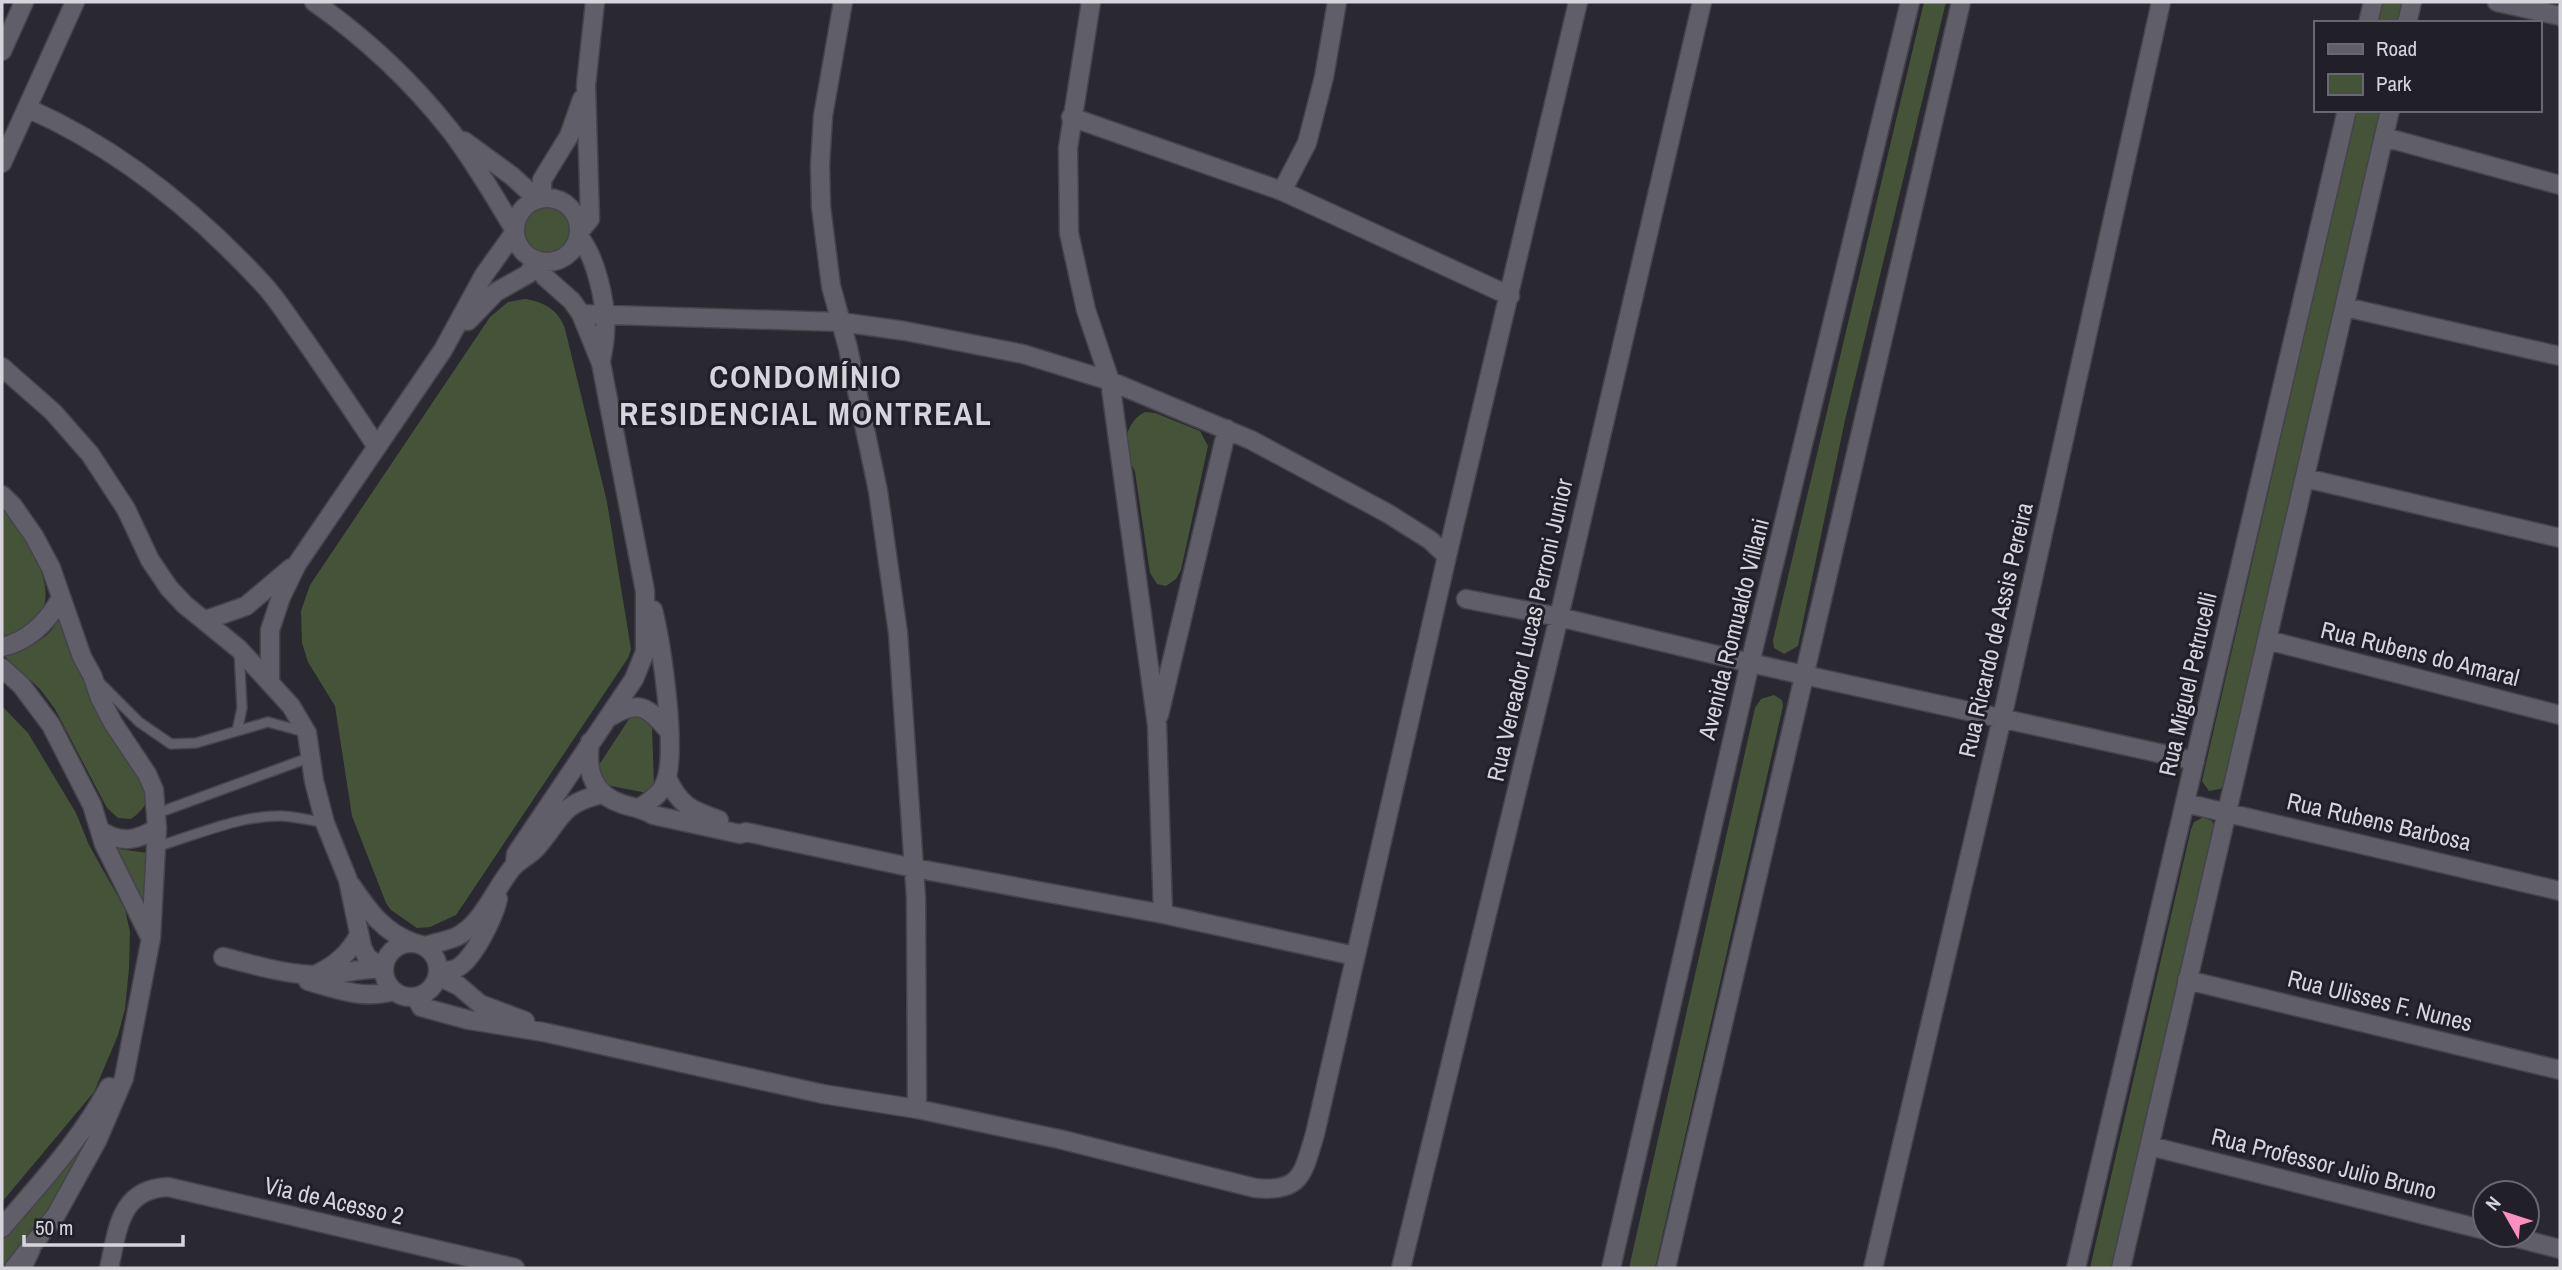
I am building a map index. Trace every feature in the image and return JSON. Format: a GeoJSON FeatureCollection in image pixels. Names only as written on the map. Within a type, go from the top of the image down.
{"type":"FeatureCollection","features":[{"type":"Feature","properties":{"kind":"street"},"geometry":{"type":"LineString","coordinates":[[2,51],[24,2]]}},
{"type":"Feature","properties":{"kind":"street"},"geometry":{"type":"LineString","coordinates":[[2,163],[75,2]]}},
{"type":"Feature","properties":{"kind":"street"},"geometry":{"type":"LineString","coordinates":[[323,4],[399,73],[450,131],[514,231],[521,250],[537,261],[549,263],[568,254],[590,219],[586,85],[595,2]]}},
{"type":"Feature","properties":{"kind":"street"},"geometry":{"type":"LineString","coordinates":[[843,2],[825,104],[820,165],[831,286],[878,491],[898,633],[914,868],[917,1109]]}},
{"type":"Feature","properties":{"kind":"street"},"geometry":{"type":"LineString","coordinates":[[1091,2],[1071,117],[1067,160],[1069,233],[1086,310],[1110,381],[1157,725],[1163,914]]}},
{"type":"Feature","properties":{"kind":"street"},"geometry":{"type":"LineString","coordinates":[[1282,191],[1307,143],[1324,77],[1337,2]]}},
{"type":"Feature","properties":{"kind":"street"},"geometry":{"type":"LineString","coordinates":[[416,997],[421,1007],[469,1020],[543,1032],[823,1094],[917,1109],[1059,1139],[1255,1188],[1287,1188],[1299,1178],[1315,1134],[1447,556],[1578,2]]}},
{"type":"Feature","properties":{"kind":"street","name":"Rua Vereador Lucas Perroni Junior"},"geometry":{"type":"LineString","coordinates":[[1401,1268],[1559,617],[1702,2]]}},
{"type":"Feature","properties":{"kind":"street","name":"Avenida Romualdo Villani"},"geometry":{"type":"LineString","coordinates":[[1611,1268],[1750,663],[1910,2]]}},
{"type":"Feature","properties":{"kind":"street"},"geometry":{"type":"LineString","coordinates":[[1666,1268],[1961,2]]}},
{"type":"Feature","properties":{"kind":"street","name":"Rua Ricardo de Assis Pereira"},"geometry":{"type":"LineString","coordinates":[[1873,1268],[2002,718],[2161,2]]}},
{"type":"Feature","properties":{"kind":"street"},"geometry":{"type":"LineString","coordinates":[[2368,21],[2373,2]]}},
{"type":"Feature","properties":{"kind":"street"},"geometry":{"type":"LineString","coordinates":[[2407,21],[2412,2]]}},
{"type":"Feature","properties":{"kind":"street"},"geometry":{"type":"LineString","coordinates":[[2497,2],[2560,16]]}},
{"type":"Feature","properties":{"kind":"street"},"geometry":{"type":"LineString","coordinates":[[540,199],[542,180],[569,136],[586,85]]}},
{"type":"Feature","properties":{"kind":"street"},"geometry":{"type":"LineString","coordinates":[[27,108],[88,139],[144,177],[218,239],[266,287],[377,447]]}},
{"type":"Feature","properties":{"kind":"street","name":"Rua Miguel Petrucelli"},"geometry":{"type":"LineString","coordinates":[[2076,1268],[2347,112]]}},
{"type":"Feature","properties":{"kind":"street"},"geometry":{"type":"LineString","coordinates":[[2121,1268],[2389,112]]}},
{"type":"Feature","properties":{"kind":"street"},"geometry":{"type":"LineString","coordinates":[[1071,117],[1282,191],[1510,296]]}},
{"type":"Feature","properties":{"kind":"street"},"geometry":{"type":"LineString","coordinates":[[450,131],[540,199]]}},
{"type":"Feature","properties":{"kind":"street"},"geometry":{"type":"LineString","coordinates":[[2384,137],[2560,184]]}},
{"type":"Feature","properties":{"kind":"street"},"geometry":{"type":"LineString","coordinates":[[270,681],[270,630],[281,597],[297,564],[443,350],[484,275],[514,231],[521,210],[540,199],[552,198],[568,206],[574,214],[579,234],[591,254],[605,315],[601,363]]}},
{"type":"Feature","properties":{"kind":"street"},"geometry":{"type":"LineString","coordinates":[[515,864],[516,854],[606,720],[642,663],[645,652],[645,591],[601,363],[581,314],[572,301],[545,277],[537,261]]}},
{"type":"Feature","properties":{"kind":"street"},"geometry":{"type":"LineString","coordinates":[[443,350],[483,303],[510,283],[528,274],[537,261]]}},
{"type":"Feature","properties":{"kind":"street"},"geometry":{"type":"LineString","coordinates":[[2345,307],[2560,356]]}},
{"type":"Feature","properties":{"kind":"street"},"geometry":{"type":"LineString","coordinates":[[581,314],[841,322],[905,331],[1023,354],[1110,381],[1227,429],[1287,458],[1387,513],[1430,540],[1447,556]]}},
{"type":"Feature","properties":{"kind":"street"},"geometry":{"type":"LineString","coordinates":[[2,367],[52,412],[90,454],[126,509],[160,577],[184,605],[239,649],[290,706],[307,733],[314,781],[325,823],[348,880],[359,935],[368,957],[384,969]]}},
{"type":"Feature","properties":{"kind":"street"},"geometry":{"type":"LineString","coordinates":[[1157,725],[1227,429]]}},
{"type":"Feature","properties":{"kind":"street"},"geometry":{"type":"LineString","coordinates":[[2305,478],[2560,538]]}},
{"type":"Feature","properties":{"kind":"street"},"geometry":{"type":"LineString","coordinates":[[2,495],[34,536],[51,568],[82,657],[100,698],[154,790],[156,821],[151,938],[124,1078],[97,1141],[56,1215],[13,1268]]}},
{"type":"Feature","properties":{"kind":"street"},"geometry":{"type":"LineString","coordinates":[[206,620],[246,606],[297,564]]}},
{"type":"Feature","properties":{"kind":"street"},"geometry":{"type":"LineString","coordinates":[[641,807],[659,793],[667,778],[670,764],[668,712],[659,637],[654,613],[645,591]]}},
{"type":"Feature","properties":{"kind":"street"},"geometry":{"type":"LineString","coordinates":[[2,647],[18,643],[35,630],[51,616],[61,598]]}},
{"type":"Feature","properties":{"kind":"street"},"geometry":{"type":"LineString","coordinates":[[1466,599],[1559,617],[1750,663],[2195,761]]}},
{"type":"Feature","properties":{"kind":"street","name":"Rua Rubens do Amaral"},"geometry":{"type":"LineString","coordinates":[[2267,640],[2560,715]]}},
{"type":"Feature","properties":{"kind":"street"},"geometry":{"type":"LineString","coordinates":[[2,668],[21,685],[51,725],[92,804],[104,844],[151,938]]}},
{"type":"Feature","properties":{"kind":"street"},"geometry":{"type":"LineString","coordinates":[[606,720],[629,707],[639,706],[651,712],[668,730]]}},
{"type":"Feature","properties":{"kind":"street"},"geometry":{"type":"LineString","coordinates":[[590,742],[590,774],[597,789],[615,802],[641,807],[653,815],[740,834],[746,832]]}},
{"type":"Feature","properties":{"kind":"street"},"geometry":{"type":"LineString","coordinates":[[667,778],[674,793],[687,806],[746,832],[914,868],[1163,914],[1355,956]]}},
{"type":"Feature","properties":{"kind":"street"},"geometry":{"type":"LineString","coordinates":[[348,880],[370,912],[389,930],[419,945],[435,957],[438,973],[430,989],[416,997],[400,996],[387,985],[384,969],[390,953],[405,943],[419,945],[455,937],[465,931],[515,864],[539,845],[570,805],[602,794]]}},
{"type":"Feature","properties":{"kind":"street","name":"Rua Rubens Barbosa"},"geometry":{"type":"LineString","coordinates":[[2185,803],[2560,891]]}},
{"type":"Feature","properties":{"kind":"street"},"geometry":{"type":"LineString","coordinates":[[100,830],[109,836],[132,840],[144,837],[156,821]]}},
{"type":"Feature","properties":{"kind":"street"},"geometry":{"type":"LineString","coordinates":[[438,973],[456,969],[472,951],[495,914],[499,898],[496,892]]}},
{"type":"Feature","properties":{"kind":"street"},"geometry":{"type":"LineString","coordinates":[[315,975],[342,959],[359,935]]}},
{"type":"Feature","properties":{"kind":"street"},"geometry":{"type":"LineString","coordinates":[[223,957],[351,993],[378,996],[393,991]]}},
{"type":"Feature","properties":{"kind":"street"},"geometry":{"type":"LineString","coordinates":[[290,974],[341,975],[367,968],[384,969]]}},
{"type":"Feature","properties":{"kind":"street"},"geometry":{"type":"LineString","coordinates":[[438,973],[480,1004],[523,1020],[543,1032]]}},
{"type":"Feature","properties":{"kind":"street","name":"Rua Ulisses F. Nunes"},"geometry":{"type":"LineString","coordinates":[[2187,980],[2560,1070]]}},
{"type":"Feature","properties":{"kind":"street"},"geometry":{"type":"LineString","coordinates":[[2,1228],[76,1141],[96,1112],[134,1037]]}},
{"type":"Feature","properties":{"kind":"street","name":"Rua Professor Julio Bruno"},"geometry":{"type":"LineString","coordinates":[[2150,1146],[2471,1226]]}},
{"type":"Feature","properties":{"kind":"street","name":"Via de Acesso 2"},"geometry":{"type":"LineString","coordinates":[[109,1268],[124,1212],[132,1200],[143,1192],[169,1188],[515,1268]]}},
{"type":"Feature","properties":{"kind":"street"},"geometry":{"type":"LineString","coordinates":[[2541,1244],[2560,1249]]}},
{"type":"Feature","properties":{"kind":"lane"},"geometry":{"type":"LineString","coordinates":[[237,731],[242,708],[239,649]]}},
{"type":"Feature","properties":{"kind":"lane"},"geometry":{"type":"LineString","coordinates":[[92,675],[139,722],[171,744],[196,743],[268,722],[307,733]]}},
{"type":"Feature","properties":{"kind":"lane"},"geometry":{"type":"LineString","coordinates":[[156,821],[311,757]]}},
{"type":"Feature","properties":{"kind":"lane"},"geometry":{"type":"LineString","coordinates":[[156,847],[246,820],[265,817],[298,818],[325,823]]}},
{"type":"Feature","properties":{"kind":"lane"},"geometry":{"type":"LineString","coordinates":[[27,1268],[46,1227]]}},
{"type":"Feature","properties":{"kind":"green space"},"geometry":{"type":"Polygon","coordinates":[[[1924,2],[1946,2],[1845,420],[1798,646],[1784,654],[1774,648],[1773,640],[1924,2]]]}},
{"type":"Feature","properties":{"kind":"green space"},"geometry":{"type":"Polygon","coordinates":[[[2382,2],[2408,2],[2403,21],[2377,21],[2382,2]]]}},
{"type":"Feature","properties":{"kind":"green space"},"geometry":{"type":"Polygon","coordinates":[[[2356,112],[2382,112],[2226,783],[2220,789],[2209,791],[2202,781],[2356,112]]]}},
{"type":"Feature","properties":{"kind":"green space"},"geometry":{"type":"Polygon","coordinates":[[[548,205],[565,213],[573,230],[565,247],[548,255],[531,247],[523,230],[531,213],[548,205]]]}},
{"type":"Feature","properties":{"kind":"green space"},"geometry":{"type":"Polygon","coordinates":[[[525,299],[550,308],[565,329],[607,502],[631,649],[628,658],[456,915],[430,927],[417,928],[391,910],[386,903],[352,816],[335,706],[308,662],[302,643],[301,611],[310,585],[490,317],[508,302],[525,299]]]}},
{"type":"Feature","properties":{"kind":"green space"},"geometry":{"type":"Polygon","coordinates":[[[1145,412],[1155,413],[1200,431],[1208,446],[1181,570],[1176,579],[1166,586],[1157,584],[1150,573],[1135,472],[1127,457],[1125,444],[1131,425],[1145,412]]]}},
{"type":"Feature","properties":{"kind":"green space"},"geometry":{"type":"Polygon","coordinates":[[[2,506],[37,560],[44,579],[46,598],[40,614],[26,627],[2,637],[2,506]]]}},
{"type":"Feature","properties":{"kind":"green space"},"geometry":{"type":"Polygon","coordinates":[[[57,621],[60,622],[101,716],[144,786],[146,801],[131,819],[118,818],[107,808],[55,709],[40,689],[5,657],[41,639],[57,621]]]}},
{"type":"Feature","properties":{"kind":"green space"},"geometry":{"type":"Polygon","coordinates":[[[1774,695],[1782,700],[1783,706],[1655,1268],[1629,1268],[1755,708],[1761,699],[1774,695]]]}},
{"type":"Feature","properties":{"kind":"green space"},"geometry":{"type":"Polygon","coordinates":[[[2,706],[28,733],[76,813],[89,845],[125,909],[130,932],[125,1009],[118,1035],[94,1092],[2,1202],[2,706]]]}},
{"type":"Feature","properties":{"kind":"green space"},"geometry":{"type":"Polygon","coordinates":[[[642,716],[652,727],[654,784],[647,793],[606,785],[601,781],[597,768],[629,719],[642,716]]]}},
{"type":"Feature","properties":{"kind":"green space"},"geometry":{"type":"Polygon","coordinates":[[[2204,817],[2212,821],[2215,828],[2113,1268],[2090,1268],[2191,829],[2194,822],[2204,817]]]}},
{"type":"Feature","properties":{"kind":"green space"},"geometry":{"type":"Polygon","coordinates":[[[111,848],[148,853],[148,912],[111,848]]]}},
{"type":"Feature","properties":{"kind":"green space"},"geometry":{"type":"Polygon","coordinates":[[[80,1147],[86,1149],[43,1220],[5,1268],[2,1268],[2,1237],[80,1147]]]}},
{"type":"Feature","properties":{"kind":"district","name":"CONDOMÍNIO RESIDENCIAL MONTREAL"},"geometry":{"type":"Point","coordinates":[806,396]}}]}
